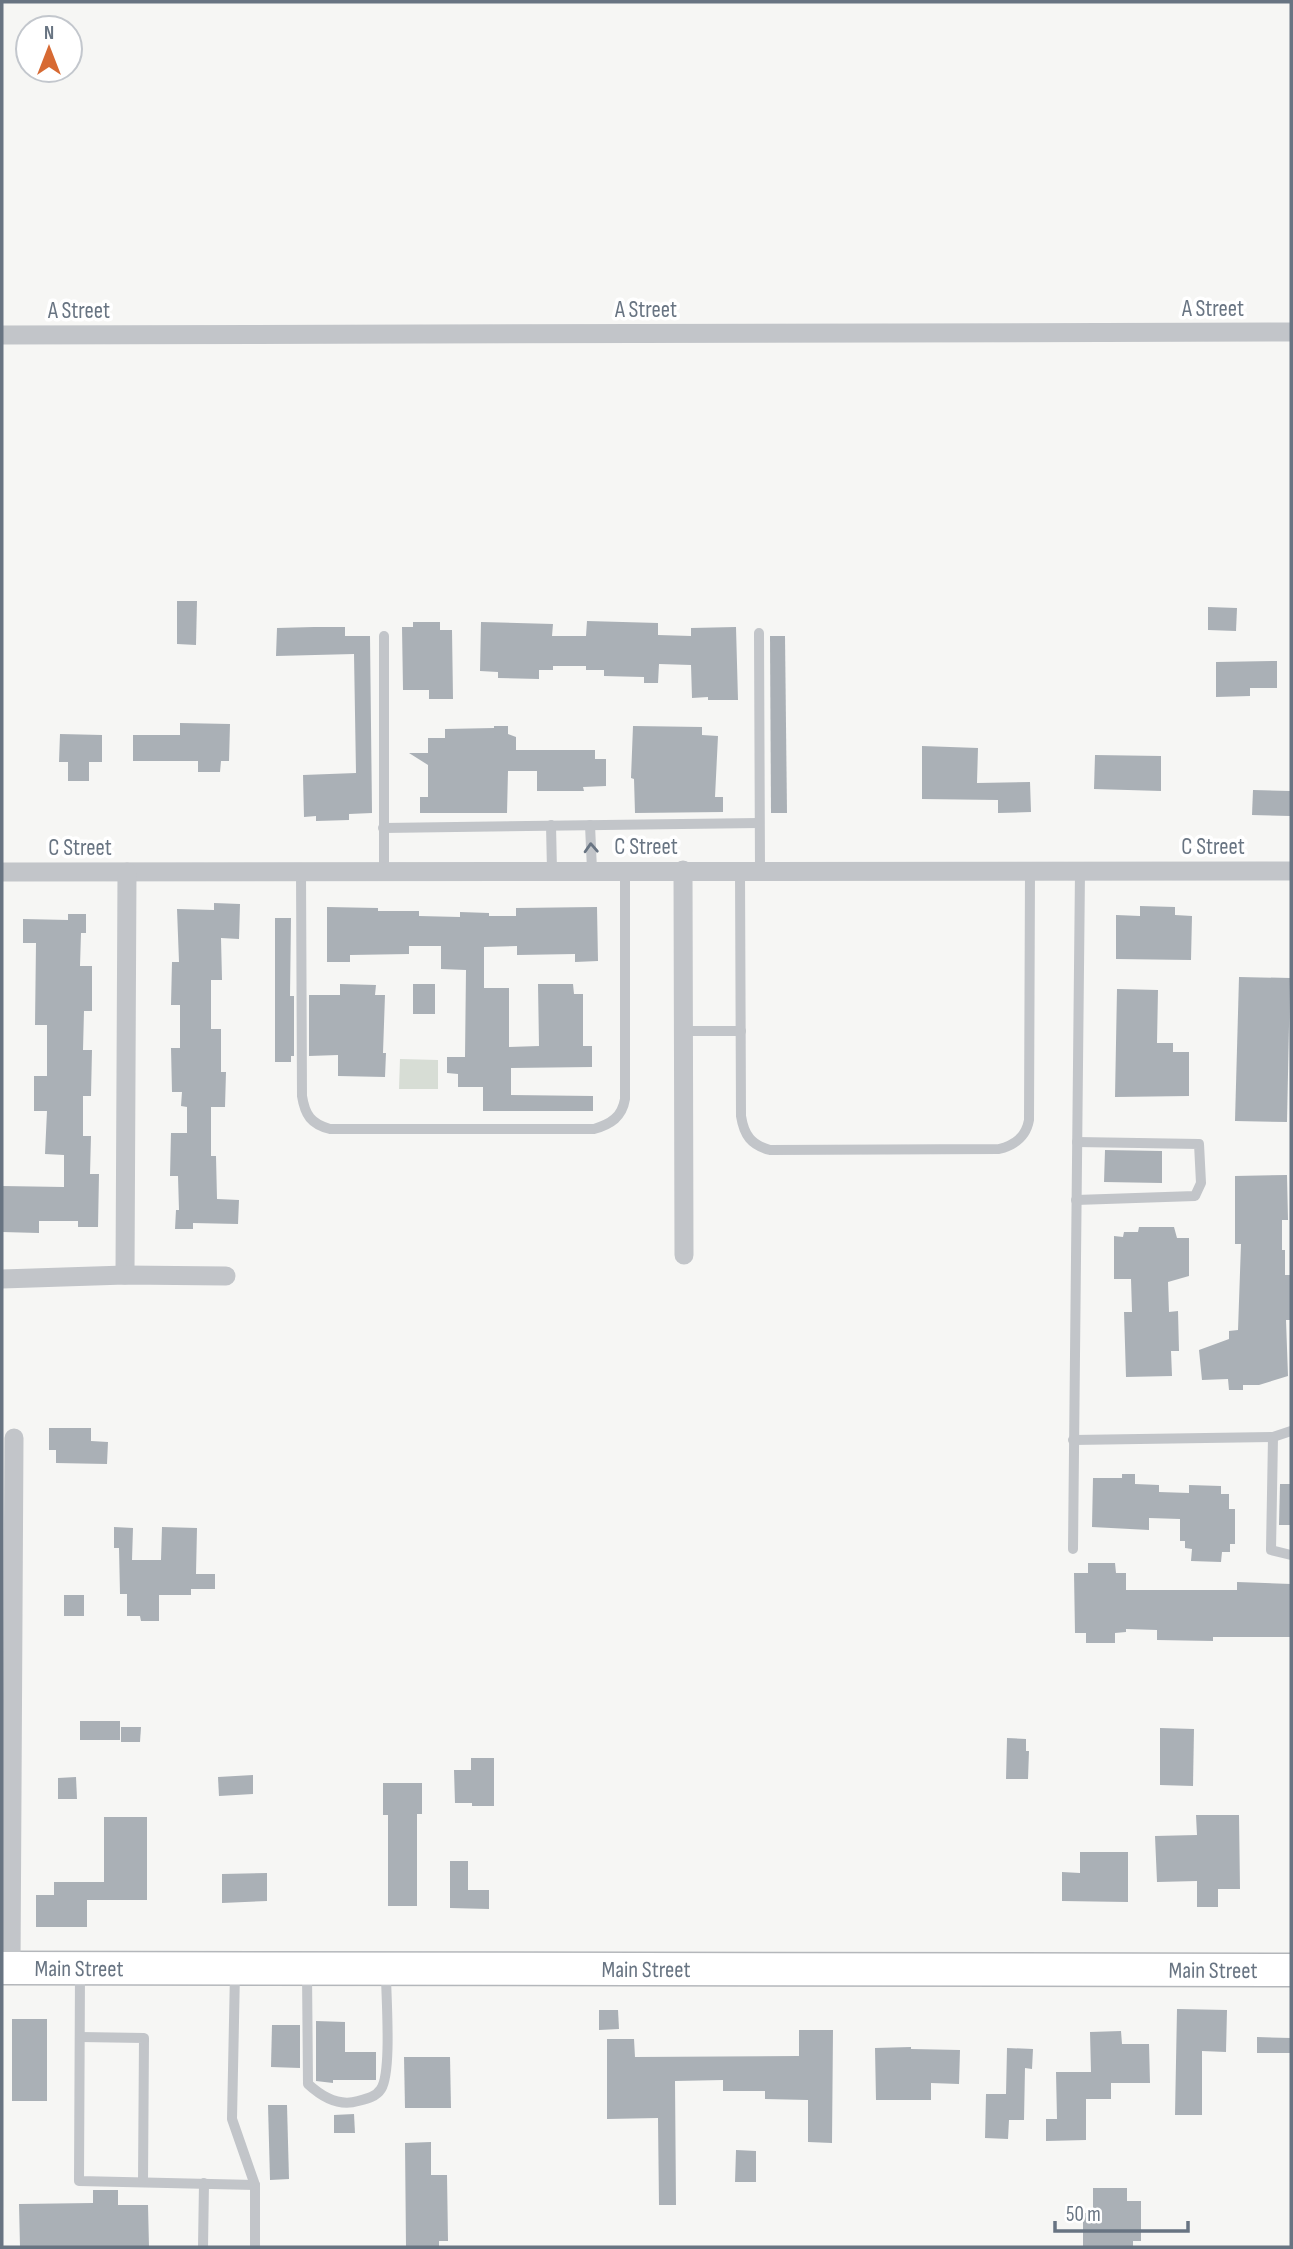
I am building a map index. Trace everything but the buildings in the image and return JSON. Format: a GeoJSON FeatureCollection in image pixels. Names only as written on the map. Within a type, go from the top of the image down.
{"type":"FeatureCollection","features":[{"type":"Feature","properties":{"kind":"main road","name":"Main Street"},"geometry":{"type":"LineString","coordinates":[[7,1968],[1291,1970]]}},
{"type":"Feature","properties":{"kind":"street","name":"A Street"},"geometry":{"type":"LineString","coordinates":[[2,335],[1291,332]]}},
{"type":"Feature","properties":{"kind":"street"},"geometry":{"type":"LineString","coordinates":[[683,870],[684,1255]]}},
{"type":"Feature","properties":{"kind":"street","name":"C Street"},"geometry":{"type":"LineString","coordinates":[[2,872],[1291,871]]}},
{"type":"Feature","properties":{"kind":"street"},"geometry":{"type":"LineString","coordinates":[[125,1275],[127,872]]}},
{"type":"Feature","properties":{"kind":"street"},"geometry":{"type":"LineString","coordinates":[[2,1279],[125,1275],[226,1276]]}},
{"type":"Feature","properties":{"kind":"street"},"geometry":{"type":"LineString","coordinates":[[7,1968],[8,1608],[14,1438]]}},
{"type":"Feature","properties":{"kind":"lane"},"geometry":{"type":"LineString","coordinates":[[759,632],[760,870]]}},
{"type":"Feature","properties":{"kind":"lane"},"geometry":{"type":"LineString","coordinates":[[384,636],[384,871]]}},
{"type":"Feature","properties":{"kind":"lane"},"geometry":{"type":"LineString","coordinates":[[383,828],[759,823]]}},
{"type":"Feature","properties":{"kind":"lane"},"geometry":{"type":"LineString","coordinates":[[551,825],[552,871]]}},
{"type":"Feature","properties":{"kind":"lane"},"geometry":{"type":"LineString","coordinates":[[590,825],[592,870]]}},
{"type":"Feature","properties":{"kind":"lane"},"geometry":{"type":"LineString","coordinates":[[301,871],[302,1096],[304,1109],[310,1119],[319,1126],[330,1129],[567,1129],[603,1126],[618,1116],[623,1108],[625,870]]}},
{"type":"Feature","properties":{"kind":"lane"},"geometry":{"type":"LineString","coordinates":[[740,870],[741,1116],[743,1130],[750,1140],[759,1147],[770,1150],[999,1149],[1016,1143],[1027,1129],[1029,1120],[1030,871]]}},
{"type":"Feature","properties":{"kind":"lane"},"geometry":{"type":"LineString","coordinates":[[1073,1549],[1080,871]]}},
{"type":"Feature","properties":{"kind":"lane"},"geometry":{"type":"LineString","coordinates":[[683,1031],[741,1031]]}},
{"type":"Feature","properties":{"kind":"lane"},"geometry":{"type":"LineString","coordinates":[[1076,1200],[1195,1196],[1200,1183],[1199,1144],[1077,1142]]}},
{"type":"Feature","properties":{"kind":"lane"},"geometry":{"type":"LineString","coordinates":[[1073,1440],[1273,1437],[1291,1431]]}},
{"type":"Feature","properties":{"kind":"lane"},"geometry":{"type":"LineString","coordinates":[[1273,1437],[1270,1550],[1291,1555]]}},
{"type":"Feature","properties":{"kind":"lane"},"geometry":{"type":"LineString","coordinates":[[80,1968],[79,2181],[255,2185]]}},
{"type":"Feature","properties":{"kind":"lane"},"geometry":{"type":"LineString","coordinates":[[235,1968],[232,2119],[255,2185],[255,2247]]}},
{"type":"Feature","properties":{"kind":"lane"},"geometry":{"type":"LineString","coordinates":[[307,1968],[308,2084],[318,2093],[337,2102],[353,2103],[374,2096],[382,2088],[386,2068],[386,1968]]}},
{"type":"Feature","properties":{"kind":"lane"},"geometry":{"type":"LineString","coordinates":[[80,2037],[144,2038],[143,2182]]}},
{"type":"Feature","properties":{"kind":"lane"},"geometry":{"type":"LineString","coordinates":[[203,2247],[204,2183]]}},
{"type":"Feature","properties":{"kind":"shaded area"},"geometry":{"type":"Polygon","coordinates":[[[400,1059],[438,1060],[438,1089],[399,1089],[400,1059]]]}}]}
